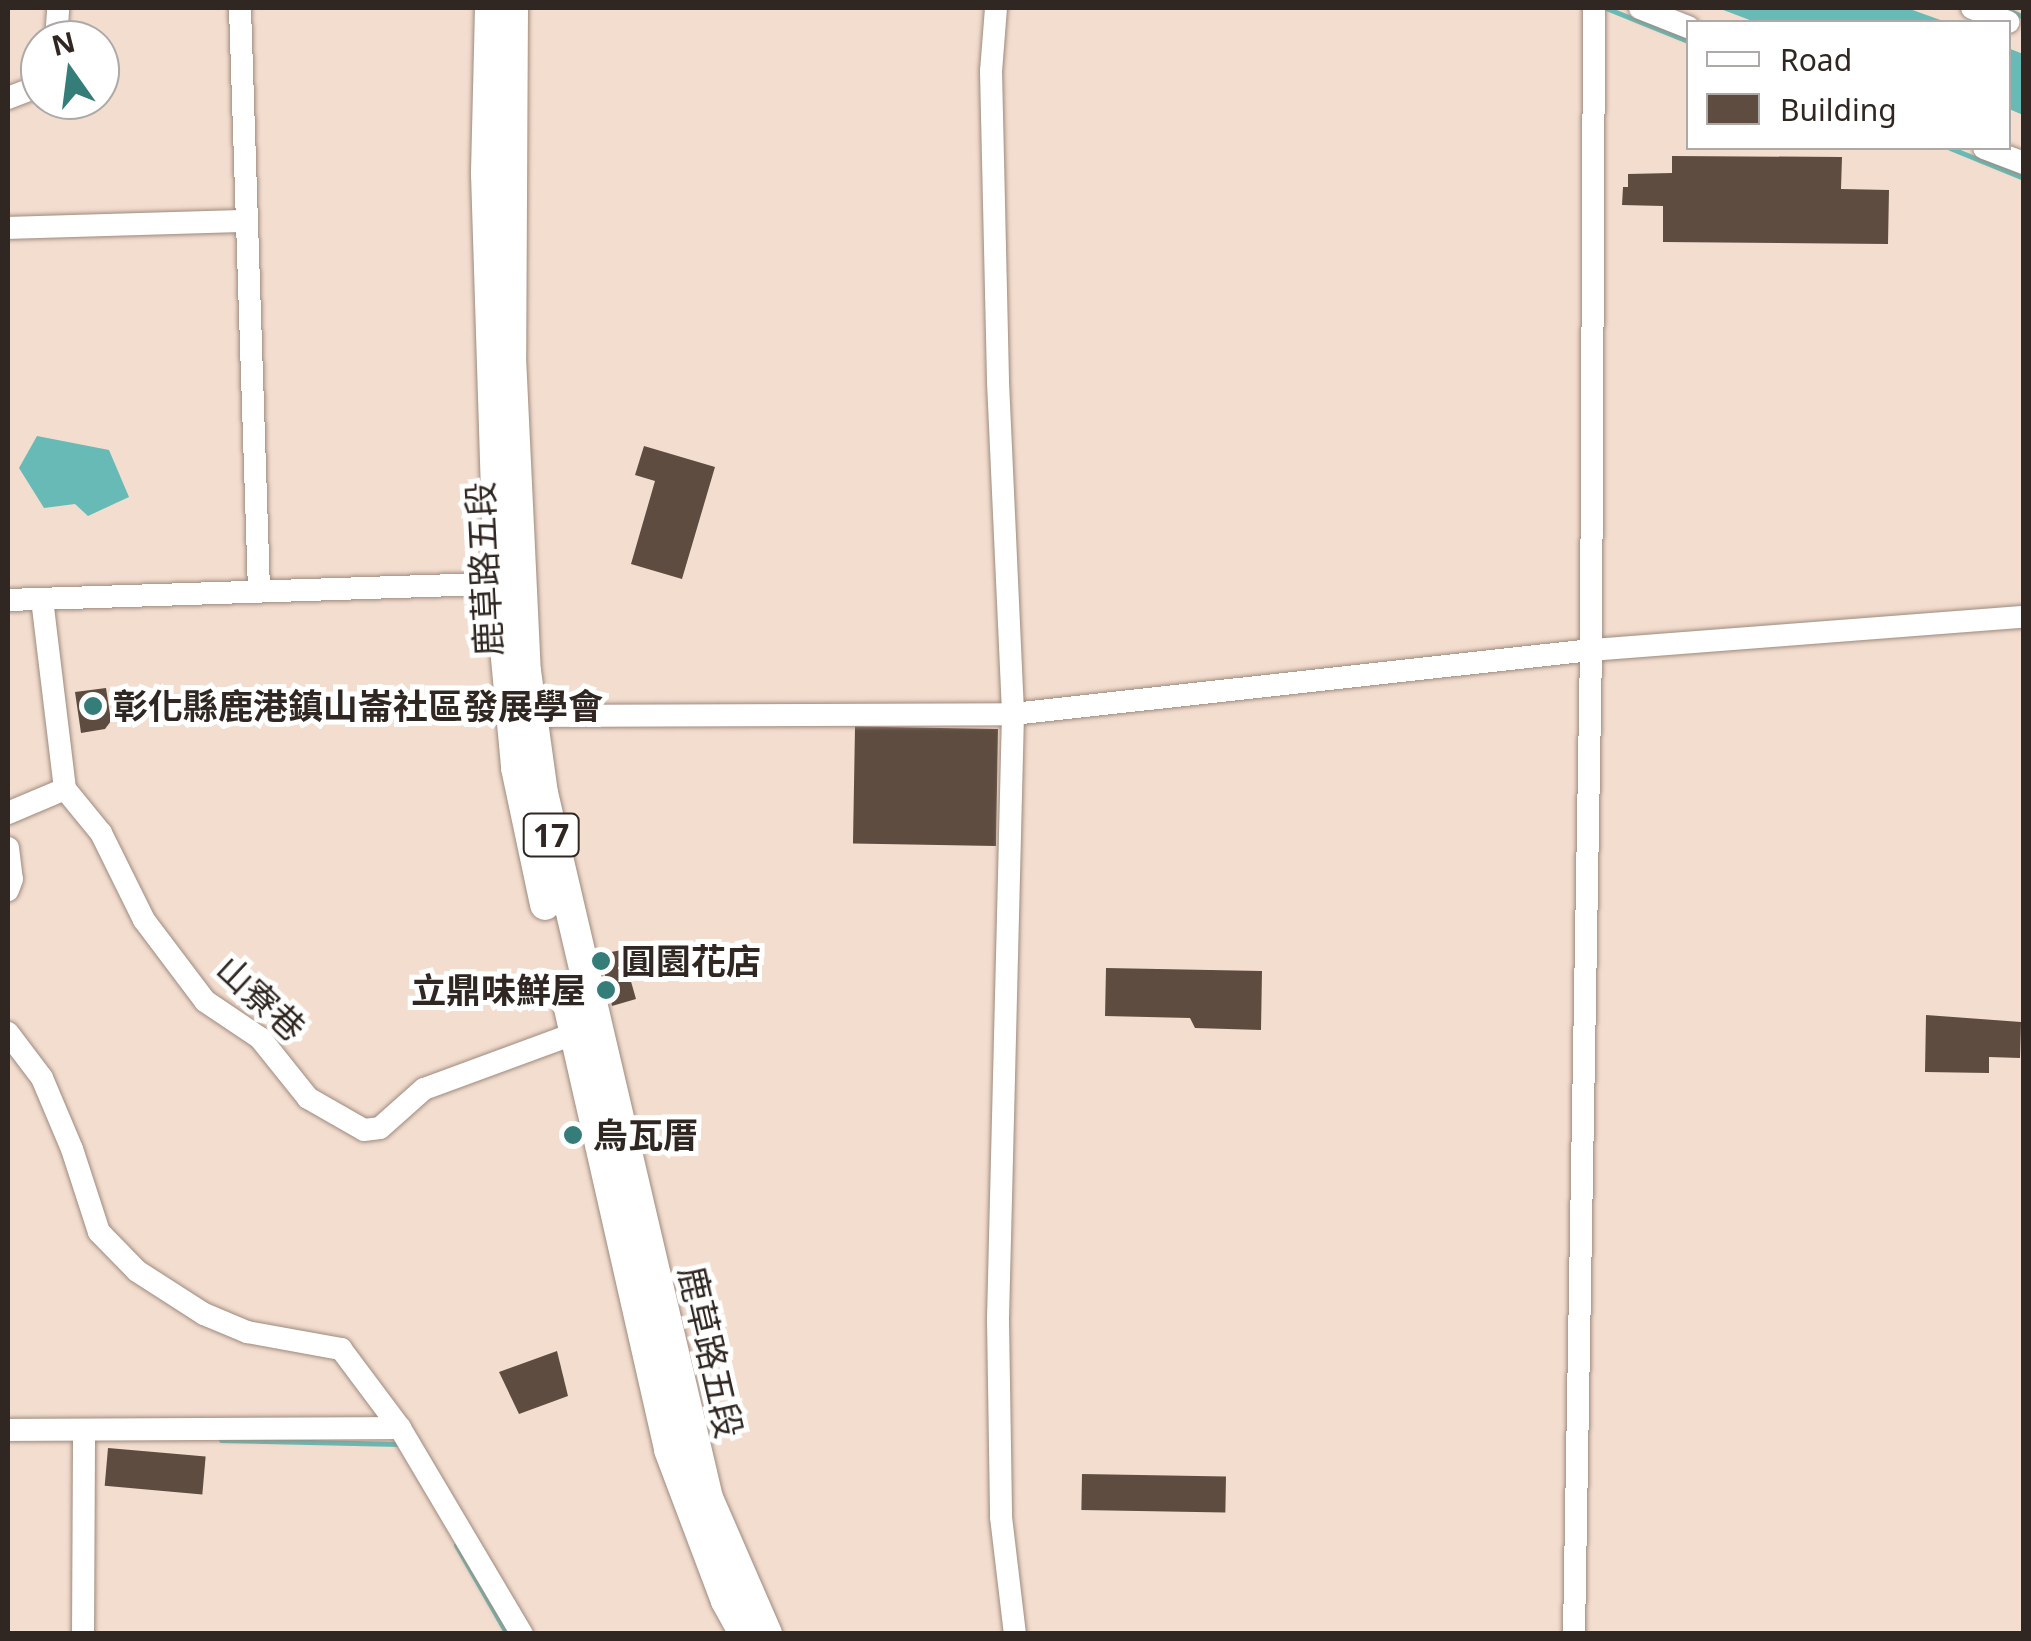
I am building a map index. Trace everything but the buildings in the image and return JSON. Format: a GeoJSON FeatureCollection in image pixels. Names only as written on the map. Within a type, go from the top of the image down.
{"type":"FeatureCollection","features":[{"type":"Feature","properties":{"kind":"main road","name":"鹿草路五段"},"geometry":{"type":"LineString","coordinates":[[490,8],[486,193],[510,583],[516,768],[708,1498],[767,1634]]}},
{"type":"Feature","properties":{"kind":"main road","name":"鹿草路五段"},"geometry":{"type":"LineString","coordinates":[[513,8],[510,583],[585,1030],[669,1450],[726,1602],[744,1634]]}},
{"type":"Feature","properties":{"kind":"street"},"geometry":{"type":"LineString","coordinates":[[240,8],[259,591]]}},
{"type":"Feature","properties":{"kind":"street"},"geometry":{"type":"LineString","coordinates":[[996,8],[991,71],[996,285],[1014,714],[998,1320],[1001,1516],[1015,1634]]}},
{"type":"Feature","properties":{"kind":"street"},"geometry":{"type":"LineString","coordinates":[[1574,1634],[1592,650],[1594,8]]}},
{"type":"Feature","properties":{"kind":"street"},"geometry":{"type":"LineString","coordinates":[[1640,8],[1686,26]]}},
{"type":"Feature","properties":{"kind":"street"},"geometry":{"type":"LineString","coordinates":[[1972,8],[2001,20]]}},
{"type":"Feature","properties":{"kind":"street"},"geometry":{"type":"LineString","coordinates":[[1989,150],[2024,163]]}},
{"type":"Feature","properties":{"kind":"street"},"geometry":{"type":"LineString","coordinates":[[8,228],[247,220]]}},
{"type":"Feature","properties":{"kind":"street"},"geometry":{"type":"LineString","coordinates":[[8,600],[510,583]]}},
{"type":"Feature","properties":{"kind":"street"},"geometry":{"type":"LineString","coordinates":[[8,813],[66,789],[42,600]]}},
{"type":"Feature","properties":{"kind":"street"},"geometry":{"type":"LineString","coordinates":[[531,716],[1014,714],[1592,650],[2024,617]]}},
{"type":"Feature","properties":{"kind":"street","name":"山寮巷"},"geometry":{"type":"LineString","coordinates":[[66,789],[101,833],[144,920],[205,1002],[260,1038],[308,1098],[364,1130],[380,1128],[424,1089],[585,1030]]}},
{"type":"Feature","properties":{"kind":"street"},"geometry":{"type":"LineString","coordinates":[[8,848],[12,880],[8,890]]}},
{"type":"Feature","properties":{"kind":"street"},"geometry":{"type":"LineString","coordinates":[[9,1039],[42,1078],[72,1148],[99,1232],[124,1258],[204,1314],[247,1332],[342,1349],[400,1428],[522,1634]]}},
{"type":"Feature","properties":{"kind":"street"},"geometry":{"type":"LineString","coordinates":[[8,1430],[400,1428]]}},
{"type":"Feature","properties":{"kind":"street"},"geometry":{"type":"LineString","coordinates":[[83,1634],[84,1432]]}},
{"type":"Feature","properties":{"kind":"water"},"geometry":{"type":"Polygon","coordinates":[[[1718,8],[1907,8],[1940,20],[1750,20],[1718,8]]]}},
{"type":"Feature","properties":{"kind":"water"},"geometry":{"type":"Polygon","coordinates":[[[2011,49],[2023,54],[2023,115],[2011,110],[2011,49]]]}},
{"type":"Feature","properties":{"kind":"water"},"geometry":{"type":"Polygon","coordinates":[[[37,436],[109,450],[129,497],[88,516],[75,504],[44,508],[19,468],[37,436]]]}},
{"type":"Feature","properties":{"kind":"waterway"},"geometry":{"type":"LineString","coordinates":[[1606,8],[1686,40]]}},
{"type":"Feature","properties":{"kind":"waterway"},"geometry":{"type":"LineString","coordinates":[[2008,10],[2024,17]]}},
{"type":"Feature","properties":{"kind":"waterway"},"geometry":{"type":"LineString","coordinates":[[1955,150],[2024,178]]}},
{"type":"Feature","properties":{"kind":"waterway"},"geometry":{"type":"LineString","coordinates":[[221,1440],[399,1444]]}},
{"type":"Feature","properties":{"kind":"waterway"},"geometry":{"type":"LineString","coordinates":[[456,1545],[507,1634]]}},
{"type":"Feature","properties":{"kind":"place","name":"彰化縣鹿港鎮山崙社區發展學會"},"geometry":{"type":"Point","coordinates":[93,706]}},
{"type":"Feature","properties":{"kind":"place","name":"圓園花店"},"geometry":{"type":"Point","coordinates":[601,961]}},
{"type":"Feature","properties":{"kind":"place","name":"立鼎味鮮屋"},"geometry":{"type":"Point","coordinates":[606,990]}},
{"type":"Feature","properties":{"kind":"place","name":"烏瓦厝"},"geometry":{"type":"Point","coordinates":[573,1135]}}]}
